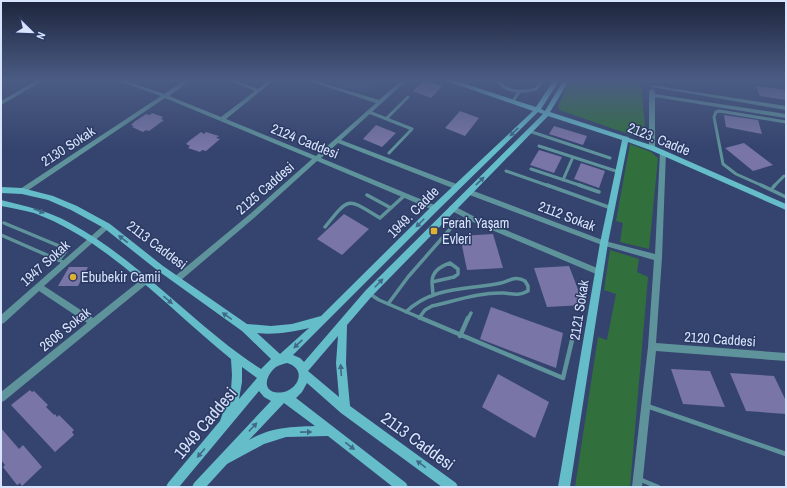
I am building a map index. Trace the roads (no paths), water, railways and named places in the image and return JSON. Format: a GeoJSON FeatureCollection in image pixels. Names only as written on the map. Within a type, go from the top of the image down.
{"type":"FeatureCollection","features":[{"type":"Feature","properties":{"kind":"street","name":"2130 Sokak"},"geometry":{"type":"LineString","coordinates":[[22,191],[153,104]]}},
{"type":"Feature","properties":{"kind":"street","name":"2124 Caddesi"},"geometry":{"type":"LineString","coordinates":[[183,104],[435,208]]}},
{"type":"Feature","properties":{"kind":"street"},"geometry":{"type":"LineString","coordinates":[[221,120],[242,104]]}},
{"type":"Feature","properties":{"kind":"street","name":"2125 Caddesi"},"geometry":{"type":"LineString","coordinates":[[177,279],[252,216],[377,104]]}},
{"type":"Feature","properties":{"kind":"street","name":"2123. Cadde"},"geometry":{"type":"LineString","coordinates":[[521,104],[652,148],[786,207]]}},
{"type":"Feature","properties":{"kind":"street","name":"1949. Cadde"},"geometry":{"type":"LineString","coordinates":[[280,358],[323,320],[457,186],[538,110],[542,104]]}},
{"type":"Feature","properties":{"kind":"street","name":"1949. Cadde"},"geometry":{"type":"LineString","coordinates":[[343,322],[369,293],[529,131],[547,112],[552,104]]}},
{"type":"Feature","properties":{"kind":"street"},"geometry":{"type":"LineString","coordinates":[[652,104],[652,148]]}},
{"type":"Feature","properties":{"kind":"street"},"geometry":{"type":"LineString","coordinates":[[710,104],[786,116]]}},
{"type":"Feature","properties":{"kind":"street"},"geometry":{"type":"LineString","coordinates":[[763,104],[786,108]]}},
{"type":"Feature","properties":{"kind":"street","name":"2121 Sokak"},"geometry":{"type":"LineString","coordinates":[[564,487],[604,243],[626,138]]}},
{"type":"Feature","properties":{"kind":"street"},"geometry":{"type":"LineString","coordinates":[[337,140],[457,186]]}},
{"type":"Feature","properties":{"kind":"street"},"geometry":{"type":"LineString","coordinates":[[637,483],[652,347],[658,258],[662,152]]}},
{"type":"Feature","properties":{"kind":"street","name":"2113 Caddesi"},"geometry":{"type":"LineString","coordinates":[[1,190],[22,191],[50,198],[74,208],[107,226],[160,268],[245,328],[280,358]]}},
{"type":"Feature","properties":{"kind":"street","name":"2112 Sokak"},"geometry":{"type":"LineString","coordinates":[[469,192],[604,243],[658,258]]}},
{"type":"Feature","properties":{"kind":"street"},"geometry":{"type":"LineString","coordinates":[[1,203],[31,208],[55,217],[91,240],[130,268],[235,357],[263,378]]}},
{"type":"Feature","properties":{"kind":"street"},"geometry":{"type":"LineString","coordinates":[[452,208],[475,220],[599,272]]}},
{"type":"Feature","properties":{"kind":"street","name":"1947 Sokak"},"geometry":{"type":"LineString","coordinates":[[1,320],[38,286],[62,261],[91,240],[107,226]]}},
{"type":"Feature","properties":{"kind":"street","name":"2606 Sokak"},"geometry":{"type":"LineString","coordinates":[[1,398],[145,281]]}},
{"type":"Feature","properties":{"kind":"street"},"geometry":{"type":"LineString","coordinates":[[38,286],[94,322]]}},
{"type":"Feature","properties":{"kind":"street"},"geometry":{"type":"LineString","coordinates":[[245,328],[271,330],[292,328],[323,320]]}},
{"type":"Feature","properties":{"kind":"street"},"geometry":{"type":"LineString","coordinates":[[198,487],[284,397],[299,388],[304,372],[343,322]]}},
{"type":"Feature","properties":{"kind":"street"},"geometry":{"type":"LineString","coordinates":[[343,322],[341,363],[345,409]]}},
{"type":"Feature","properties":{"kind":"street","name":"2120 Caddesi"},"geometry":{"type":"LineString","coordinates":[[652,347],[786,357]]}},
{"type":"Feature","properties":{"kind":"street"},"geometry":{"type":"LineString","coordinates":[[214,437],[233,404],[238,388],[238,374],[235,357]]}},
{"type":"Feature","properties":{"kind":"street"},"geometry":{"type":"LineString","coordinates":[[304,372],[300,364],[294,359],[280,358],[267,368],[263,378],[263,385],[268,393],[276,398],[284,397],[402,487]]}},
{"type":"Feature","properties":{"kind":"street","name":"2113 Caddesi"},"geometry":{"type":"LineString","coordinates":[[304,372],[345,409],[452,487]]}},
{"type":"Feature","properties":{"kind":"street","name":"1949 Caddesi"},"geometry":{"type":"LineString","coordinates":[[172,487],[263,378]]}},
{"type":"Feature","properties":{"kind":"street"},"geometry":{"type":"LineString","coordinates":[[219,464],[262,439],[286,432],[331,432]]}},
{"type":"Feature","properties":{"kind":"lane"},"geometry":{"type":"LineString","coordinates":[[387,118],[401,104]]}},
{"type":"Feature","properties":{"kind":"lane"},"geometry":{"type":"LineString","coordinates":[[786,122],[719,111],[716,112],[714,117],[723,164],[736,174],[786,197]]}},
{"type":"Feature","properties":{"kind":"lane"},"geometry":{"type":"LineString","coordinates":[[369,112],[412,128],[389,153]]}},
{"type":"Feature","properties":{"kind":"lane"},"geometry":{"type":"LineString","coordinates":[[771,113],[772,120]]}},
{"type":"Feature","properties":{"kind":"lane"},"geometry":{"type":"LineString","coordinates":[[529,131],[610,158]]}},
{"type":"Feature","properties":{"kind":"lane"},"geometry":{"type":"LineString","coordinates":[[539,146],[619,172]]}},
{"type":"Feature","properties":{"kind":"lane"},"geometry":{"type":"LineString","coordinates":[[563,180],[573,157]]}},
{"type":"Feature","properties":{"kind":"lane"},"geometry":{"type":"LineString","coordinates":[[531,169],[599,192]]}},
{"type":"Feature","properties":{"kind":"lane"},"geometry":{"type":"LineString","coordinates":[[506,171],[611,208]]}},
{"type":"Feature","properties":{"kind":"lane"},"geometry":{"type":"LineString","coordinates":[[771,190],[784,176]]}},
{"type":"Feature","properties":{"kind":"lane"},"geometry":{"type":"LineString","coordinates":[[758,195],[764,187]]}},
{"type":"Feature","properties":{"kind":"lane"},"geometry":{"type":"LineString","coordinates":[[367,195],[391,208]]}},
{"type":"Feature","properties":{"kind":"lane"},"geometry":{"type":"LineString","coordinates":[[326,228],[339,209],[351,202],[380,218],[405,195]]}},
{"type":"Feature","properties":{"kind":"lane"},"geometry":{"type":"LineString","coordinates":[[388,304],[408,277],[458,220]]}},
{"type":"Feature","properties":{"kind":"lane"},"geometry":{"type":"LineString","coordinates":[[1,235],[62,261],[66,251],[64,248],[4,223]]}},
{"type":"Feature","properties":{"kind":"lane"},"geometry":{"type":"LineString","coordinates":[[432,282],[454,277],[458,274],[458,269],[450,263],[440,267],[432,278],[432,282],[433,295]]}},
{"type":"Feature","properties":{"kind":"lane"},"geometry":{"type":"LineString","coordinates":[[406,312],[418,300],[471,286],[501,283],[515,278],[524,281],[528,288],[526,293],[521,295],[488,293],[436,305],[425,310],[420,318]]}},
{"type":"Feature","properties":{"kind":"lane"},"geometry":{"type":"LineString","coordinates":[[369,293],[388,304],[460,336],[563,378],[574,336]]}},
{"type":"Feature","properties":{"kind":"lane"},"geometry":{"type":"LineString","coordinates":[[460,336],[471,313]]}},
{"type":"Feature","properties":{"kind":"lane"},"geometry":{"type":"LineString","coordinates":[[646,406],[786,454]]}},
{"type":"Feature","properties":{"kind":"lane"},"geometry":{"type":"LineString","coordinates":[[637,483],[658,487]]}},
{"type":"Feature","properties":{"kind":"place","name":"Ferah Yaşam Evleri"},"geometry":{"type":"Point","coordinates":[434,231]}},
{"type":"Feature","properties":{"kind":"place","name":"Ebubekir Camii"},"geometry":{"type":"Point","coordinates":[73,277]}}]}
